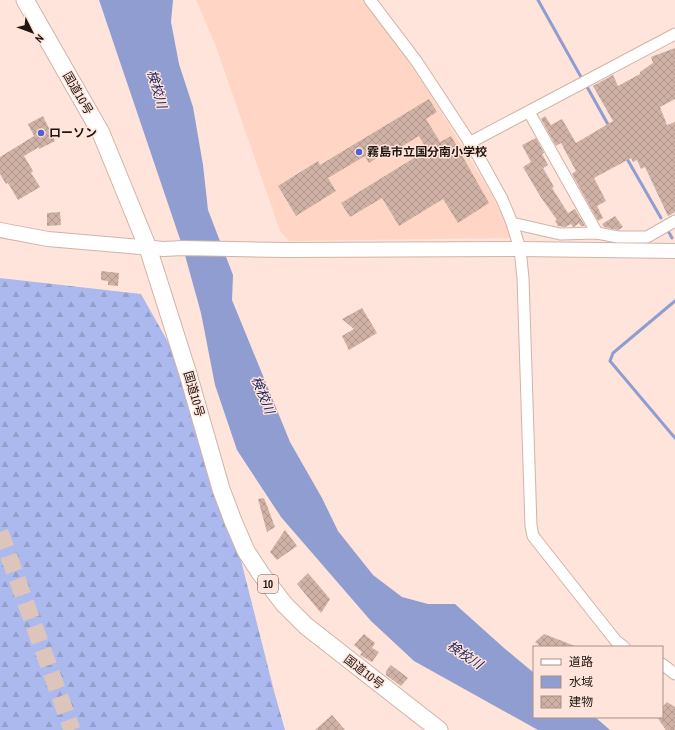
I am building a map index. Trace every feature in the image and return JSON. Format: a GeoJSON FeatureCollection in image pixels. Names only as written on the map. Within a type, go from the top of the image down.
{"type":"FeatureCollection","features":[{"type":"Feature","properties":{"kind":"highway","name":"国道10号"},"geometry":{"type":"LineString","coordinates":[[25,0],[101,133],[156,248],[188,374],[221,489],[233,521],[250,557],[284,604],[306,626],[439,730]]}},
{"type":"Feature","properties":{"kind":"main road"},"geometry":{"type":"LineString","coordinates":[[0,230],[48,239],[156,248],[285,250],[520,249],[675,251]]}},
{"type":"Feature","properties":{"kind":"street"},"geometry":{"type":"LineString","coordinates":[[370,0],[417,62],[476,152],[502,198],[512,223],[520,249],[523,278],[530,526],[533,536],[616,641],[623,646]]}},
{"type":"Feature","properties":{"kind":"street"},"geometry":{"type":"LineString","coordinates":[[469,143],[675,34]]}},
{"type":"Feature","properties":{"kind":"street"},"geometry":{"type":"LineString","coordinates":[[529,112],[597,233]]}},
{"type":"Feature","properties":{"kind":"street"},"geometry":{"type":"LineString","coordinates":[[512,223],[560,234],[597,233],[618,237],[647,237],[675,221]]}},
{"type":"Feature","properties":{"kind":"street"},"geometry":{"type":"LineString","coordinates":[[663,665],[675,674]]}},
{"type":"Feature","properties":{"kind":"shaded area","name":"霧島市立国分南小学校"},"geometry":{"type":"Polygon","coordinates":[[[196,0],[364,0],[421,79],[491,193],[512,238],[289,241],[280,231],[215,44],[196,0]]]}},
{"type":"Feature","properties":{"kind":"green space"},"geometry":{"type":"Polygon","coordinates":[[[0,278],[141,294],[168,342],[195,398],[228,509],[285,730],[0,730],[0,278]]]}},
{"type":"Feature","properties":{"kind":"water","name":"検校川"},"geometry":{"type":"Polygon","coordinates":[[[99,0],[173,0],[171,22],[179,64],[193,107],[203,165],[208,210],[233,275],[232,300],[290,442],[322,498],[338,531],[373,575],[402,597],[428,604],[455,604],[533,672],[533,718],[596,718],[610,730],[538,730],[414,661],[371,621],[281,517],[237,450],[215,385],[201,313],[183,248],[99,0]]]}},
{"type":"Feature","properties":{"kind":"building"},"geometry":{"type":"Polygon","coordinates":[[[675,48],[675,99],[660,107],[667,125],[675,122],[675,212],[668,216],[645,167],[641,169],[637,160],[633,162],[631,158],[594,178],[606,201],[597,206],[603,218],[598,221],[572,174],[576,171],[561,143],[556,146],[541,119],[545,116],[551,125],[562,119],[576,143],[613,121],[593,86],[613,75],[618,86],[640,74],[640,72],[653,63],[651,57],[675,48]]]}},
{"type":"Feature","properties":{"kind":"building"},"geometry":{"type":"Polygon","coordinates":[[[429,99],[437,112],[426,119],[440,142],[451,136],[489,203],[458,223],[443,199],[399,226],[382,198],[350,217],[341,203],[427,150],[419,136],[393,152],[391,149],[369,163],[365,156],[328,178],[336,191],[296,216],[278,186],[318,161],[320,165],[429,99]]]}},
{"type":"Feature","properties":{"kind":"building"},"geometry":{"type":"Polygon","coordinates":[[[43,116],[55,141],[39,149],[39,147],[24,156],[33,171],[31,173],[40,187],[18,200],[8,183],[6,184],[0,174],[0,157],[34,136],[28,124],[43,116]]]}},
{"type":"Feature","properties":{"kind":"building"},"geometry":{"type":"Polygon","coordinates":[[[536,138],[544,153],[542,154],[548,165],[543,168],[554,187],[552,188],[568,213],[575,209],[585,226],[581,226],[579,223],[574,227],[571,224],[565,227],[558,226],[555,221],[557,220],[540,196],[523,167],[531,162],[522,145],[536,138]]]}},
{"type":"Feature","properties":{"kind":"building"},"geometry":{"type":"Polygon","coordinates":[[[60,212],[61,225],[47,226],[47,213],[60,212]]]}},
{"type":"Feature","properties":{"kind":"building"},"geometry":{"type":"Polygon","coordinates":[[[615,216],[623,227],[618,230],[604,227],[602,224],[615,216]]]}},
{"type":"Feature","properties":{"kind":"building"},"geometry":{"type":"Polygon","coordinates":[[[101,271],[119,273],[118,286],[108,285],[108,281],[101,280],[101,271]]]}},
{"type":"Feature","properties":{"kind":"building"},"geometry":{"type":"Polygon","coordinates":[[[362,308],[377,333],[349,350],[342,336],[354,329],[342,319],[362,308]]]}},
{"type":"Feature","properties":{"kind":"building"},"geometry":{"type":"Polygon","coordinates":[[[264,498],[275,527],[267,532],[258,499],[264,498]]]}},
{"type":"Feature","properties":{"kind":"building"},"geometry":{"type":"Polygon","coordinates":[[[285,530],[297,546],[277,560],[270,552],[285,530]]]}},
{"type":"Feature","properties":{"kind":"building"},"geometry":{"type":"Polygon","coordinates":[[[308,573],[330,599],[321,613],[297,584],[308,573]]]}},
{"type":"Feature","properties":{"kind":"building"},"geometry":{"type":"Polygon","coordinates":[[[364,634],[375,643],[372,648],[379,652],[372,662],[360,655],[362,652],[354,645],[364,634]]]}},
{"type":"Feature","properties":{"kind":"building"},"geometry":{"type":"Polygon","coordinates":[[[544,634],[575,646],[540,646],[535,642],[544,634]]]}},
{"type":"Feature","properties":{"kind":"building"},"geometry":{"type":"Polygon","coordinates":[[[391,665],[408,678],[401,686],[386,675],[386,671],[391,665]]]}},
{"type":"Feature","properties":{"kind":"building"},"geometry":{"type":"Polygon","coordinates":[[[667,702],[675,707],[675,730],[666,730],[658,718],[663,718],[663,706],[667,702]]]}},
{"type":"Feature","properties":{"kind":"building"},"geometry":{"type":"Polygon","coordinates":[[[332,715],[345,730],[315,730],[332,715]]]}},
{"type":"Feature","properties":{"kind":"waterway"},"geometry":{"type":"LineString","coordinates":[[538,0],[581,77]]}},
{"type":"Feature","properties":{"kind":"waterway"},"geometry":{"type":"LineString","coordinates":[[586,85],[610,128]]}},
{"type":"Feature","properties":{"kind":"waterway"},"geometry":{"type":"LineString","coordinates":[[626,157],[661,218]]}},
{"type":"Feature","properties":{"kind":"waterway"},"geometry":{"type":"LineString","coordinates":[[667,229],[672,238]]}},
{"type":"Feature","properties":{"kind":"waterway"},"geometry":{"type":"LineString","coordinates":[[675,301],[613,353],[610,361],[675,438]]}},
{"type":"Feature","properties":{"kind":"tunnel"},"geometry":{"type":"LineString","coordinates":[[0,532],[72,730]]}},
{"type":"Feature","properties":{"kind":"place","name":"ローソン"},"geometry":{"type":"Point","coordinates":[41,133]}},
{"type":"Feature","properties":{"kind":"place","name":"霧島市立国分南小学校"},"geometry":{"type":"Point","coordinates":[359,152]}}]}
